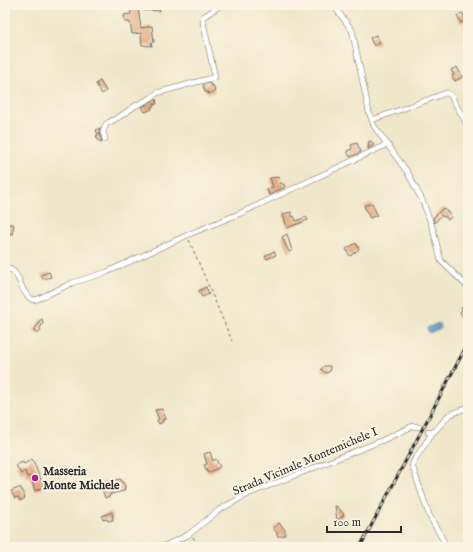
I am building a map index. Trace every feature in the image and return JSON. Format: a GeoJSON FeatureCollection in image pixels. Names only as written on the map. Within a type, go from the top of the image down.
{"type":"FeatureCollection","features":[{"type":"Feature","properties":{"kind":"street"},"geometry":{"type":"LineString","coordinates":[[105,139],[103,132],[106,124],[157,93],[215,77],[203,17],[221,5]]}},
{"type":"Feature","properties":{"kind":"street"},"geometry":{"type":"LineString","coordinates":[[333,5],[352,30],[372,120],[408,173],[423,202],[433,229],[441,261],[468,287]]}},
{"type":"Feature","properties":{"kind":"street"},"geometry":{"type":"LineString","coordinates":[[372,120],[446,93],[451,96],[468,126]]}},
{"type":"Feature","properties":{"kind":"street"},"geometry":{"type":"LineString","coordinates":[[5,268],[12,270],[16,274],[26,294],[33,300],[72,283],[107,272],[241,213],[388,144]]}},
{"type":"Feature","properties":{"kind":"street"},"geometry":{"type":"LineString","coordinates":[[447,547],[428,515],[412,465],[430,432],[449,415],[468,407]]}},
{"type":"Feature","properties":{"kind":"street","name":"Strada Vicinale Montemichele I"},"geometry":{"type":"LineString","coordinates":[[162,547],[191,533],[219,510],[248,494],[381,441],[413,426],[419,427]]}},
{"type":"Feature","properties":{"kind":"path"},"geometry":{"type":"LineString","coordinates":[[187,236],[232,341]]}},
{"type":"Feature","properties":{"kind":"path"},"geometry":{"type":"LineString","coordinates":[[191,533],[199,547]]}},
{"type":"Feature","properties":{"kind":"water"},"geometry":{"type":"Polygon","coordinates":[[[439,323],[441,328],[429,333],[427,328],[439,323]]]}},
{"type":"Feature","properties":{"kind":"building"},"geometry":{"type":"Polygon","coordinates":[[[143,5],[158,5],[160,11],[142,10],[143,5]]]}},
{"type":"Feature","properties":{"kind":"building"},"geometry":{"type":"Polygon","coordinates":[[[138,8],[141,28],[152,26],[154,42],[151,42],[152,46],[142,45],[141,33],[132,34],[130,22],[125,22],[124,15],[131,14],[130,9],[138,8]]]}},
{"type":"Feature","properties":{"kind":"building"},"geometry":{"type":"Polygon","coordinates":[[[462,13],[466,20],[461,23],[457,16],[462,13]]]}},
{"type":"Feature","properties":{"kind":"building"},"geometry":{"type":"Polygon","coordinates":[[[376,35],[380,43],[374,46],[370,38],[376,35]]]}},
{"type":"Feature","properties":{"kind":"building"},"geometry":{"type":"Polygon","coordinates":[[[457,67],[462,77],[455,81],[451,70],[457,67]]]}},
{"type":"Feature","properties":{"kind":"building"},"geometry":{"type":"Polygon","coordinates":[[[100,81],[106,91],[102,94],[96,84],[100,81]]]}},
{"type":"Feature","properties":{"kind":"building"},"geometry":{"type":"Polygon","coordinates":[[[210,83],[211,86],[213,85],[215,92],[208,94],[208,92],[205,92],[203,85],[210,83]]]}},
{"type":"Feature","properties":{"kind":"building"},"geometry":{"type":"Polygon","coordinates":[[[156,99],[157,104],[154,104],[154,106],[151,107],[152,109],[145,112],[142,107],[156,99]]]}},
{"type":"Feature","properties":{"kind":"building"},"geometry":{"type":"Polygon","coordinates":[[[100,128],[99,133],[102,142],[99,141],[96,136],[98,135],[96,130],[100,128]]]}},
{"type":"Feature","properties":{"kind":"building"},"geometry":{"type":"Polygon","coordinates":[[[369,141],[374,145],[368,149],[369,141]]]}},
{"type":"Feature","properties":{"kind":"building"},"geometry":{"type":"Polygon","coordinates":[[[357,143],[361,152],[350,157],[347,151],[352,149],[351,145],[357,143]]]}},
{"type":"Feature","properties":{"kind":"building"},"geometry":{"type":"Polygon","coordinates":[[[279,177],[280,183],[285,185],[284,188],[269,195],[267,189],[273,187],[270,178],[279,177]]]}},
{"type":"Feature","properties":{"kind":"building"},"geometry":{"type":"Polygon","coordinates":[[[372,203],[377,215],[370,218],[364,206],[372,203]]]}},
{"type":"Feature","properties":{"kind":"building"},"geometry":{"type":"Polygon","coordinates":[[[443,208],[452,216],[448,220],[445,216],[443,217],[441,215],[435,223],[433,218],[443,208]]]}},
{"type":"Feature","properties":{"kind":"building"},"geometry":{"type":"Polygon","coordinates":[[[291,212],[292,217],[294,216],[296,221],[306,217],[308,220],[287,228],[283,214],[291,212]]]}},
{"type":"Feature","properties":{"kind":"building"},"geometry":{"type":"Polygon","coordinates":[[[5,223],[14,225],[12,234],[5,233],[5,223]]]}},
{"type":"Feature","properties":{"kind":"building"},"geometry":{"type":"Polygon","coordinates":[[[287,234],[292,251],[289,252],[282,237],[287,234]]]}},
{"type":"Feature","properties":{"kind":"building"},"geometry":{"type":"Polygon","coordinates":[[[356,243],[359,249],[350,256],[346,249],[356,243]]]}},
{"type":"Feature","properties":{"kind":"building"},"geometry":{"type":"Polygon","coordinates":[[[274,251],[276,255],[267,259],[265,256],[274,251]]]}},
{"type":"Feature","properties":{"kind":"building"},"geometry":{"type":"Polygon","coordinates":[[[49,272],[51,277],[43,279],[41,275],[49,272]]]}},
{"type":"Feature","properties":{"kind":"building"},"geometry":{"type":"Polygon","coordinates":[[[206,287],[209,294],[202,297],[199,291],[206,287]]]}},
{"type":"Feature","properties":{"kind":"building"},"geometry":{"type":"Polygon","coordinates":[[[468,304],[468,321],[460,312],[462,310],[461,308],[468,304]]]}},
{"type":"Feature","properties":{"kind":"building"},"geometry":{"type":"Polygon","coordinates":[[[42,319],[43,323],[40,328],[41,331],[35,333],[34,329],[42,319]]]}},
{"type":"Feature","properties":{"kind":"building"},"geometry":{"type":"Polygon","coordinates":[[[324,366],[330,366],[330,371],[327,373],[324,372],[321,369],[324,366]]]}},
{"type":"Feature","properties":{"kind":"building"},"geometry":{"type":"Polygon","coordinates":[[[162,409],[166,419],[162,420],[163,422],[159,424],[157,420],[159,419],[155,410],[162,409]]]}},
{"type":"Feature","properties":{"kind":"building"},"geometry":{"type":"Polygon","coordinates":[[[210,452],[213,461],[216,459],[220,467],[208,473],[204,465],[207,464],[204,454],[210,452]]]}},
{"type":"Feature","properties":{"kind":"building"},"geometry":{"type":"Polygon","coordinates":[[[32,459],[44,487],[35,491],[30,476],[27,477],[25,471],[21,474],[16,465],[23,462],[24,464],[32,459]]]}},
{"type":"Feature","properties":{"kind":"building"},"geometry":{"type":"Polygon","coordinates":[[[120,479],[125,486],[124,491],[110,494],[110,496],[105,498],[101,485],[105,484],[104,481],[108,480],[109,482],[120,479]]]}},
{"type":"Feature","properties":{"kind":"building"},"geometry":{"type":"Polygon","coordinates":[[[21,488],[25,498],[20,501],[18,497],[15,498],[11,491],[21,488]]]}},
{"type":"Feature","properties":{"kind":"building"},"geometry":{"type":"Polygon","coordinates":[[[335,505],[344,514],[337,520],[335,505]]]}},
{"type":"Feature","properties":{"kind":"building"},"geometry":{"type":"Polygon","coordinates":[[[112,512],[113,520],[103,520],[102,516],[112,512]]]}},
{"type":"Feature","properties":{"kind":"building"},"geometry":{"type":"Polygon","coordinates":[[[279,523],[285,530],[285,535],[277,536],[277,533],[273,528],[279,523]]]}},
{"type":"Feature","properties":{"kind":"tunnel"},"geometry":{"type":"LineString","coordinates":[[419,427],[428,432]]}},
{"type":"Feature","properties":{"kind":"railway"},"geometry":{"type":"LineString","coordinates":[[360,547],[468,343]]}},
{"type":"Feature","properties":{"kind":"place","name":"Masseria Monte Michele"},"geometry":{"type":"Point","coordinates":[35,478]}}]}
